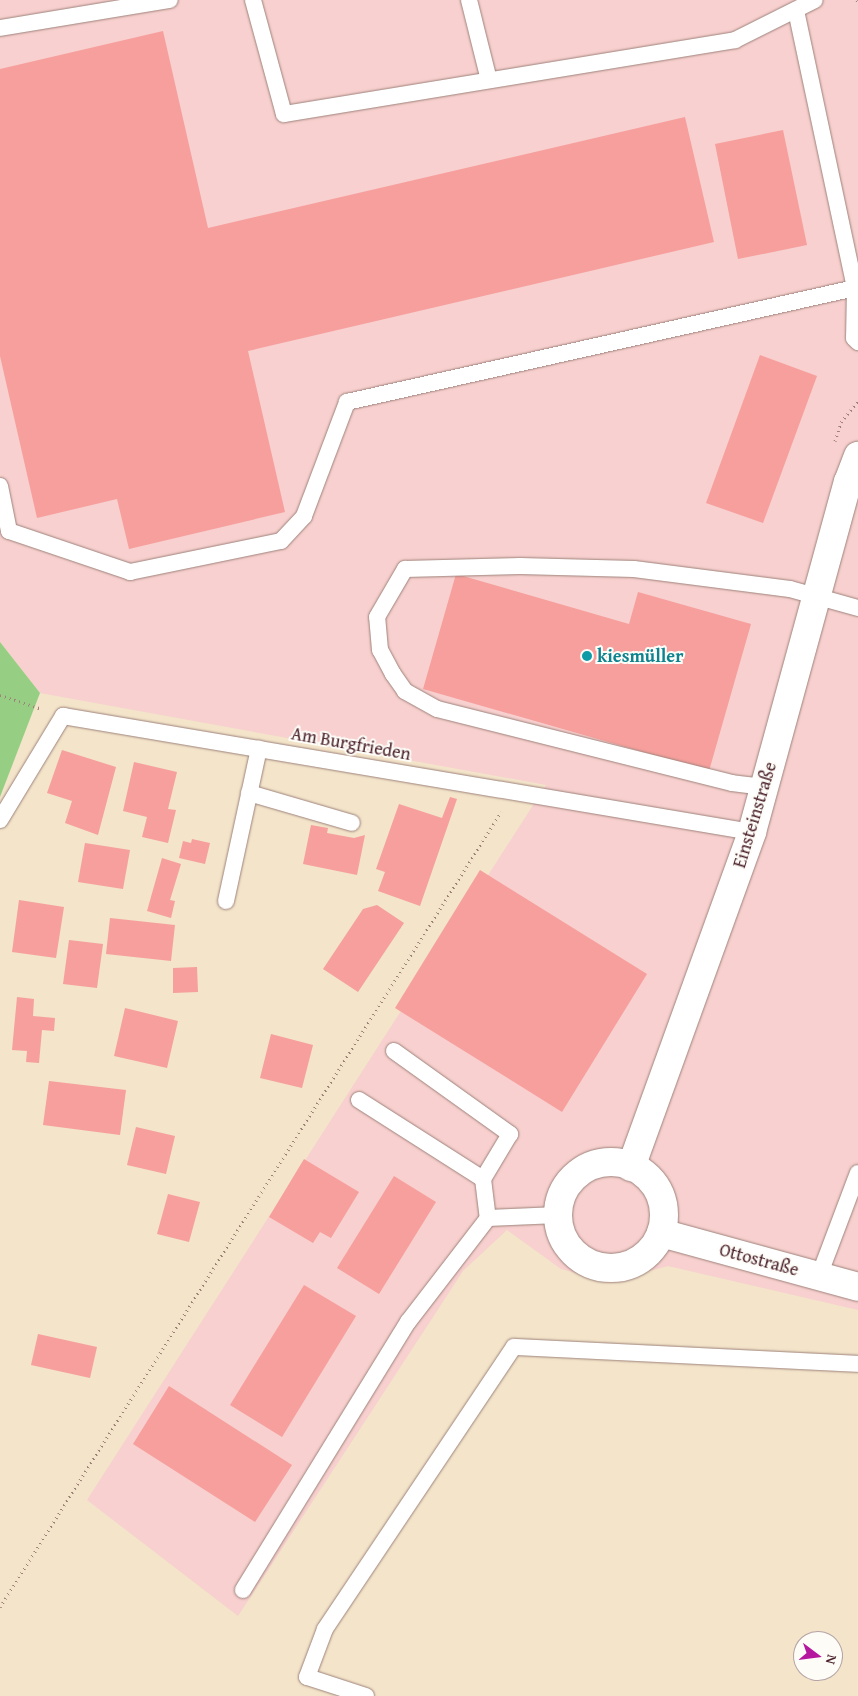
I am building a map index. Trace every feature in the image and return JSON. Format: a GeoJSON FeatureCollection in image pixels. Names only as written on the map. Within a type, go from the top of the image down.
{"type":"FeatureCollection","features":[{"type":"Feature","properties":{"kind":"street","name":"Einsteinstraße"},"geometry":{"type":"LineString","coordinates":[[630,1166],[752,832],[848,482],[858,456]]}},
{"type":"Feature","properties":{"kind":"street"},"geometry":{"type":"LineString","coordinates":[[607,1162],[630,1166],[653,1183],[661,1198],[664,1216],[661,1233],[654,1248],[641,1260],[625,1267],[607,1269],[590,1264],[575,1255],[564,1241],[558,1215],[564,1190],[575,1176],[590,1166],[607,1162]]}},
{"type":"Feature","properties":{"kind":"street","name":"Ottostraße"},"geometry":{"type":"LineString","coordinates":[[661,1233],[858,1287]]}},
{"type":"Feature","properties":{"kind":"lane"},"geometry":{"type":"LineString","coordinates":[[0,28],[170,0]]}},
{"type":"Feature","properties":{"kind":"lane"},"geometry":{"type":"LineString","coordinates":[[253,0],[284,114],[735,40],[815,0]]}},
{"type":"Feature","properties":{"kind":"lane"},"geometry":{"type":"LineString","coordinates":[[469,0],[489,80]]}},
{"type":"Feature","properties":{"kind":"lane"},"geometry":{"type":"LineString","coordinates":[[796,10],[855,288],[854,338],[858,342]]}},
{"type":"Feature","properties":{"kind":"lane"},"geometry":{"type":"LineString","coordinates":[[0,486],[9,532],[130,572],[280,541],[304,516],[347,402],[855,288]]}},
{"type":"Feature","properties":{"kind":"lane"},"geometry":{"type":"LineString","coordinates":[[764,786],[723,781],[436,709],[405,691],[393,674],[380,650],[377,617],[405,569],[520,566],[634,569],[790,589],[858,608]]}},
{"type":"Feature","properties":{"kind":"lane"},"geometry":{"type":"LineString","coordinates":[[0,820],[63,716]]}},
{"type":"Feature","properties":{"kind":"lane","name":"Am Burgfrieden"},"geometry":{"type":"LineString","coordinates":[[63,716],[752,832]]}},
{"type":"Feature","properties":{"kind":"lane"},"geometry":{"type":"LineString","coordinates":[[226,900],[259,749]]}},
{"type":"Feature","properties":{"kind":"lane"},"geometry":{"type":"LineString","coordinates":[[249,794],[352,823]]}},
{"type":"Feature","properties":{"kind":"lane"},"geometry":{"type":"LineString","coordinates":[[243,1590],[408,1322],[488,1218],[483,1179],[510,1134],[394,1051]]}},
{"type":"Feature","properties":{"kind":"lane"},"geometry":{"type":"LineString","coordinates":[[359,1100],[483,1179]]}},
{"type":"Feature","properties":{"kind":"lane"},"geometry":{"type":"LineString","coordinates":[[819,1276],[858,1173]]}},
{"type":"Feature","properties":{"kind":"lane"},"geometry":{"type":"LineString","coordinates":[[488,1218],[558,1215]]}},
{"type":"Feature","properties":{"kind":"lane"},"geometry":{"type":"LineString","coordinates":[[366,1696],[307,1677],[325,1629],[514,1347],[858,1364]]}},
{"type":"Feature","properties":{"kind":"path"},"geometry":{"type":"LineString","coordinates":[[0,695],[63,716]]}},
{"type":"Feature","properties":{"kind":"path"},"geometry":{"type":"LineString","coordinates":[[0,1607],[513,792]]}},
{"type":"Feature","properties":{"kind":"shaded area"},"geometry":{"type":"Polygon","coordinates":[[[0,0],[858,0],[858,1310],[668,1266],[609,1282],[561,1269],[507,1230],[463,1271],[238,1616],[87,1500],[546,785],[40,693],[0,642],[0,0]]]}},
{"type":"Feature","properties":{"kind":"green space"},"geometry":{"type":"Polygon","coordinates":[[[0,642],[40,693],[0,797],[0,642]]]}},
{"type":"Feature","properties":{"kind":"building"},"geometry":{"type":"Polygon","coordinates":[[[163,31],[208,228],[685,117],[714,242],[248,351],[285,512],[129,549],[117,499],[37,518],[0,356],[0,69],[163,31]]]}},
{"type":"Feature","properties":{"kind":"building"},"geometry":{"type":"Polygon","coordinates":[[[783,130],[807,245],[738,259],[715,144],[783,130]]]}},
{"type":"Feature","properties":{"kind":"building"},"geometry":{"type":"Polygon","coordinates":[[[760,355],[817,376],[763,523],[706,503],[760,355]]]}},
{"type":"Feature","properties":{"kind":"building","name":"kiesmüller"},"geometry":{"type":"Polygon","coordinates":[[[456,574],[629,624],[638,592],[751,624],[709,771],[423,689],[456,574]]]}},
{"type":"Feature","properties":{"kind":"building"},"geometry":{"type":"Polygon","coordinates":[[[62,750],[116,767],[98,835],[65,823],[72,801],[47,793],[62,750]]]}},
{"type":"Feature","properties":{"kind":"building"},"geometry":{"type":"Polygon","coordinates":[[[134,762],[177,772],[168,809],[176,810],[168,843],[142,837],[147,817],[123,811],[134,762]]]}},
{"type":"Feature","properties":{"kind":"building"},"geometry":{"type":"Polygon","coordinates":[[[450,797],[457,799],[420,906],[378,891],[385,872],[376,869],[399,804],[442,818],[450,797]]]}},
{"type":"Feature","properties":{"kind":"building"},"geometry":{"type":"Polygon","coordinates":[[[311,825],[328,828],[327,833],[354,838],[365,835],[357,875],[303,864],[311,825]]]}},
{"type":"Feature","properties":{"kind":"building"},"geometry":{"type":"Polygon","coordinates":[[[192,839],[210,843],[205,864],[179,858],[183,841],[191,843],[192,839]]]}},
{"type":"Feature","properties":{"kind":"building"},"geometry":{"type":"Polygon","coordinates":[[[85,843],[130,850],[123,889],[78,882],[85,843]]]}},
{"type":"Feature","properties":{"kind":"building"},"geometry":{"type":"Polygon","coordinates":[[[162,858],[181,864],[170,900],[175,901],[171,918],[147,911],[162,858]]]}},
{"type":"Feature","properties":{"kind":"building"},"geometry":{"type":"Polygon","coordinates":[[[480,870],[647,974],[562,1112],[395,1008],[480,870]]]}},
{"type":"Feature","properties":{"kind":"building"},"geometry":{"type":"Polygon","coordinates":[[[19,900],[64,907],[56,958],[12,952],[19,900]]]}},
{"type":"Feature","properties":{"kind":"building"},"geometry":{"type":"Polygon","coordinates":[[[377,905],[404,923],[358,992],[323,969],[363,909],[377,905]]]}},
{"type":"Feature","properties":{"kind":"building"},"geometry":{"type":"Polygon","coordinates":[[[110,918],[175,925],[171,961],[106,954],[110,918]]]}},
{"type":"Feature","properties":{"kind":"building"},"geometry":{"type":"Polygon","coordinates":[[[69,940],[103,944],[97,988],[63,984],[69,940]]]}},
{"type":"Feature","properties":{"kind":"building"},"geometry":{"type":"Polygon","coordinates":[[[197,967],[198,992],[173,993],[173,968],[197,967]]]}},
{"type":"Feature","properties":{"kind":"building"},"geometry":{"type":"Polygon","coordinates":[[[17,997],[34,999],[33,1016],[55,1018],[54,1031],[42,1030],[39,1063],[26,1062],[27,1051],[12,1050],[17,997]]]}},
{"type":"Feature","properties":{"kind":"building"},"geometry":{"type":"Polygon","coordinates":[[[125,1008],[178,1021],[167,1068],[114,1056],[125,1008]]]}},
{"type":"Feature","properties":{"kind":"building"},"geometry":{"type":"Polygon","coordinates":[[[271,1034],[313,1045],[302,1088],[260,1078],[271,1034]]]}},
{"type":"Feature","properties":{"kind":"building"},"geometry":{"type":"Polygon","coordinates":[[[49,1081],[126,1090],[120,1135],[43,1125],[49,1081]]]}},
{"type":"Feature","properties":{"kind":"building"},"geometry":{"type":"Polygon","coordinates":[[[136,1127],[175,1136],[166,1174],[127,1165],[136,1127]]]}},
{"type":"Feature","properties":{"kind":"building"},"geometry":{"type":"Polygon","coordinates":[[[304,1159],[359,1192],[331,1238],[320,1232],[313,1243],[269,1217],[304,1159]]]}},
{"type":"Feature","properties":{"kind":"building"},"geometry":{"type":"Polygon","coordinates":[[[394,1176],[436,1202],[379,1294],[337,1268],[394,1176]]]}},
{"type":"Feature","properties":{"kind":"building"},"geometry":{"type":"Polygon","coordinates":[[[168,1194],[200,1202],[189,1242],[157,1234],[168,1194]]]}},
{"type":"Feature","properties":{"kind":"building"},"geometry":{"type":"Polygon","coordinates":[[[304,1285],[356,1316],[282,1437],[230,1405],[304,1285]]]}},
{"type":"Feature","properties":{"kind":"building"},"geometry":{"type":"Polygon","coordinates":[[[38,1334],[97,1347],[90,1378],[31,1365],[38,1334]]]}},
{"type":"Feature","properties":{"kind":"building"},"geometry":{"type":"Polygon","coordinates":[[[169,1386],[292,1465],[255,1522],[133,1444],[169,1386]]]}},
{"type":"Feature","properties":{"kind":"place","name":"kiesmüller"},"geometry":{"type":"Point","coordinates":[587,656]}}]}
